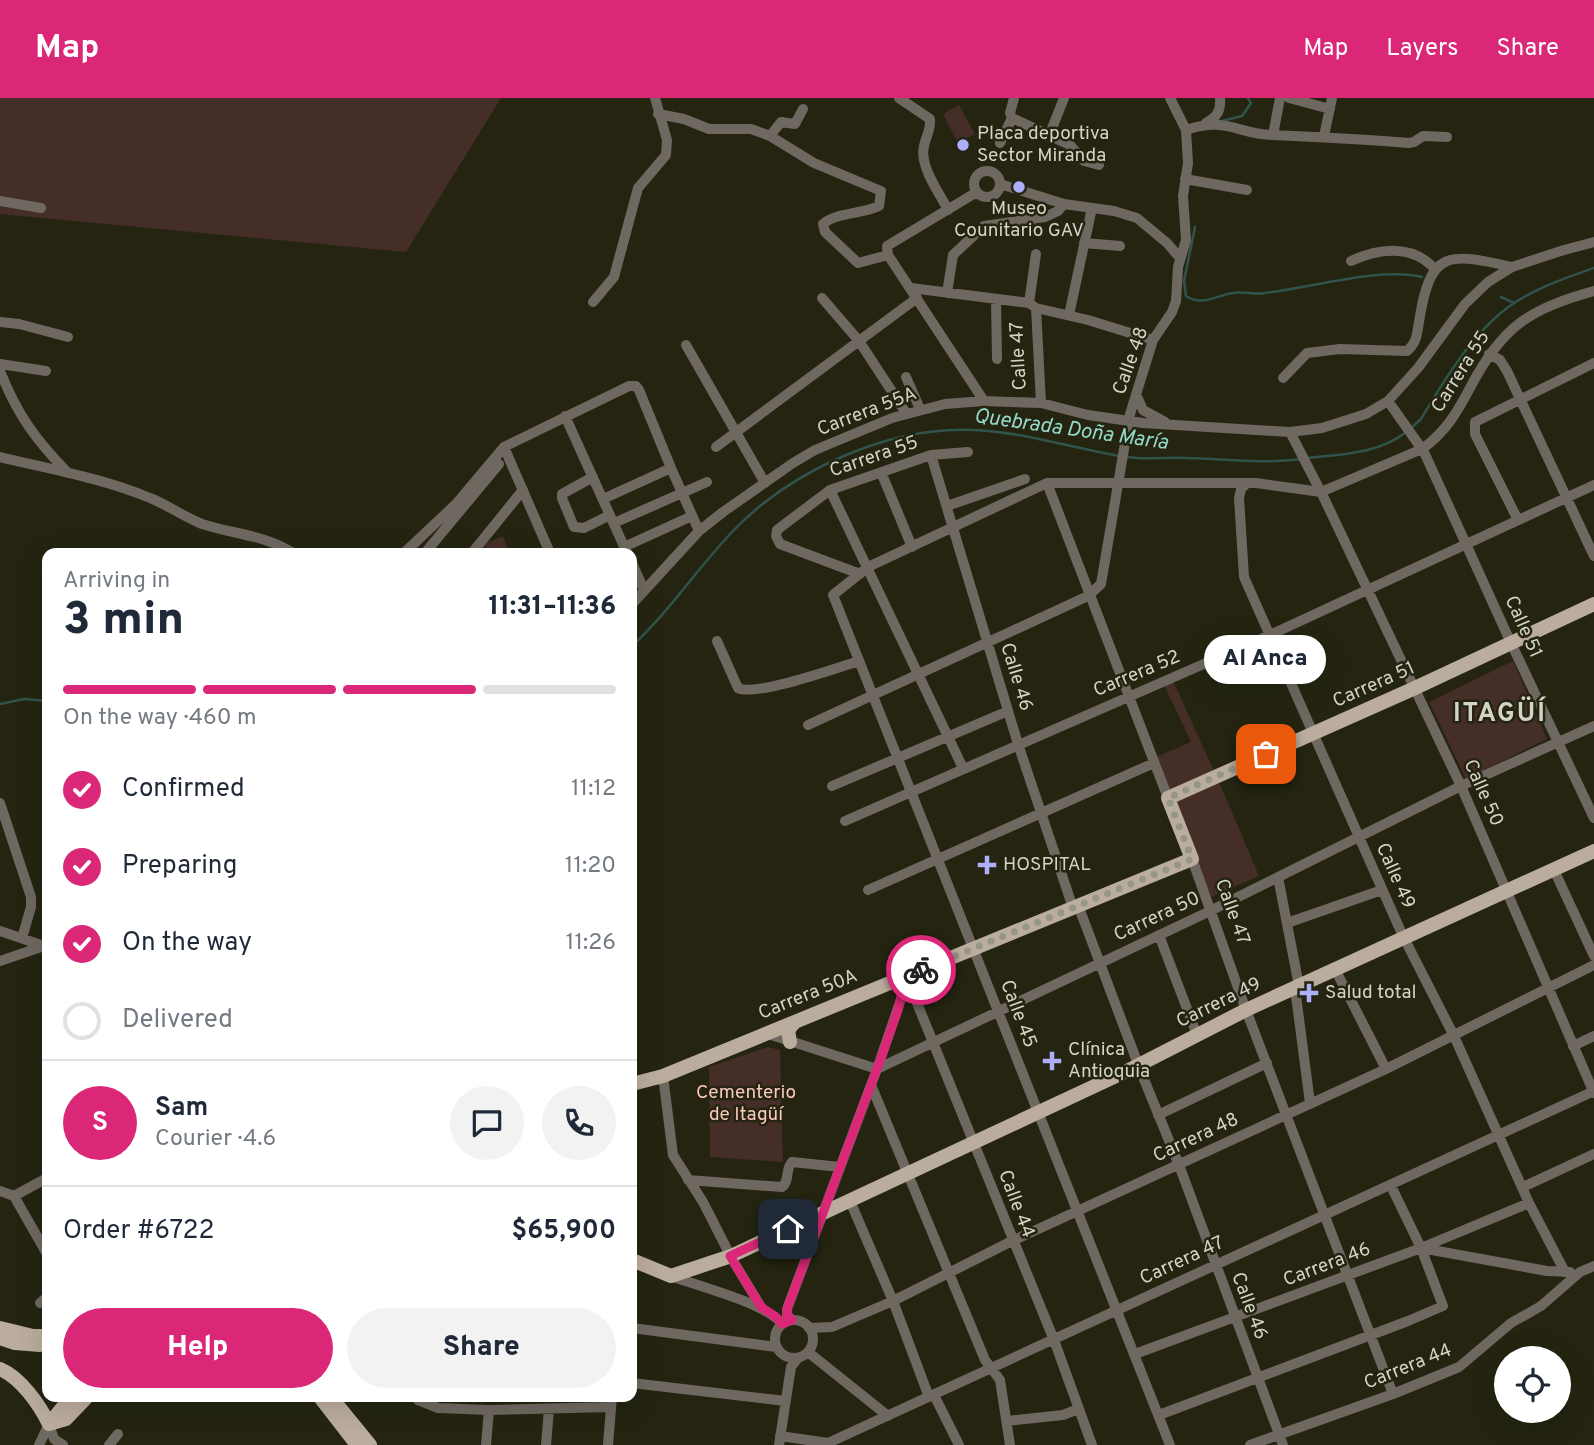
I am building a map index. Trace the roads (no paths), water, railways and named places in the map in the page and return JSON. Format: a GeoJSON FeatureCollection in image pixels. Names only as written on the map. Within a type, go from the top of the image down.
{"type":"FeatureCollection","features":[{"type":"Feature","properties":{"kind":"main road","name":"Carrera 51"},"geometry":{"type":"LineString","coordinates":[[1168,798],[1415,688],[1594,604]]}},
{"type":"Feature","properties":{"kind":"main road","name":"Calle 47"},"geometry":{"type":"LineString","coordinates":[[1168,798],[1192,859]]}},
{"type":"Feature","properties":{"kind":"main road","name":"Carrera 49"},"geometry":{"type":"LineString","coordinates":[[671,1276],[730,1256],[1138,1065],[1246,1010],[1594,851]]}},
{"type":"Feature","properties":{"kind":"main road","name":"Carrera 50A"},"geometry":{"type":"LineString","coordinates":[[637,1083],[663,1076],[1192,859]]}},
{"type":"Feature","properties":{"kind":"main road"},"geometry":{"type":"LineString","coordinates":[[790,1042],[788,1030],[795,1022]]}},
{"type":"Feature","properties":{"kind":"main road"},"geometry":{"type":"LineString","coordinates":[[637,1262],[671,1276]]}},
{"type":"Feature","properties":{"kind":"main road"},"geometry":{"type":"LineString","coordinates":[[2,1329],[42,1329]]}},
{"type":"Feature","properties":{"kind":"main road"},"geometry":{"type":"LineString","coordinates":[[2,1329],[42,1336]]}},
{"type":"Feature","properties":{"kind":"main road"},"geometry":{"type":"LineString","coordinates":[[2,1329],[15,1343],[42,1345]]}},
{"type":"Feature","properties":{"kind":"main road"},"geometry":{"type":"LineString","coordinates":[[0,1371],[11,1375],[41,1408],[49,1424]]}},
{"type":"Feature","properties":{"kind":"main road"},"geometry":{"type":"LineString","coordinates":[[49,1424],[67,1402]]}},
{"type":"Feature","properties":{"kind":"main road"},"geometry":{"type":"LineString","coordinates":[[49,1424],[66,1419],[82,1402]]}},
{"type":"Feature","properties":{"kind":"main road"},"geometry":{"type":"LineString","coordinates":[[324,1402],[357,1445]]}},
{"type":"Feature","properties":{"kind":"main road"},"geometry":{"type":"LineString","coordinates":[[335,1402],[370,1445]]}},
{"type":"Feature","properties":{"kind":"street"},"geometry":{"type":"LineString","coordinates":[[593,302],[614,277],[638,188],[666,155],[667,140],[655,98]]}},
{"type":"Feature","properties":{"kind":"street"},"geometry":{"type":"LineString","coordinates":[[899,98],[930,119],[931,129],[923,155],[927,169],[948,210]]}},
{"type":"Feature","properties":{"kind":"street"},"geometry":{"type":"LineString","coordinates":[[1000,143],[1012,118],[1010,113],[1014,98]]}},
{"type":"Feature","properties":{"kind":"street"},"geometry":{"type":"LineString","coordinates":[[1049,136],[1064,98]]}},
{"type":"Feature","properties":{"kind":"street","name":"Calle 48"},"geometry":{"type":"LineString","coordinates":[[1088,596],[1101,584],[1104,572],[1128,422],[1136,394],[1153,340],[1172,312],[1176,301],[1180,258],[1186,240],[1183,197],[1193,130],[1170,98]]}},
{"type":"Feature","properties":{"kind":"street"},"geometry":{"type":"LineString","coordinates":[[1193,130],[1215,117],[1220,111],[1220,98]]}},
{"type":"Feature","properties":{"kind":"street"},"geometry":{"type":"LineString","coordinates":[[1273,135],[1280,98]]}},
{"type":"Feature","properties":{"kind":"street"},"geometry":{"type":"LineString","coordinates":[[1289,98],[1331,104],[1324,136]]}},
{"type":"Feature","properties":{"kind":"street"},"geometry":{"type":"LineString","coordinates":[[770,136],[780,122],[795,124],[803,109]]}},
{"type":"Feature","properties":{"kind":"street"},"geometry":{"type":"LineString","coordinates":[[658,114],[684,119],[709,129],[751,130],[770,136],[814,163],[881,191],[879,206],[866,212],[828,219],[823,224],[825,232],[858,263],[888,251],[977,192]]}},
{"type":"Feature","properties":{"kind":"street"},"geometry":{"type":"LineString","coordinates":[[1012,118],[1070,145],[1084,161],[1099,165]]}},
{"type":"Feature","properties":{"kind":"street"},"geometry":{"type":"LineString","coordinates":[[1193,130],[1222,125],[1273,135],[1409,143],[1423,136],[1447,137]]}},
{"type":"Feature","properties":{"kind":"street"},"geometry":{"type":"LineString","coordinates":[[993,173],[1000,184],[998,191],[988,197],[977,192],[974,186],[975,179],[980,174],[993,173]]}},
{"type":"Feature","properties":{"kind":"street"},"geometry":{"type":"LineString","coordinates":[[1185,179],[1247,190]]}},
{"type":"Feature","properties":{"kind":"street"},"geometry":{"type":"LineString","coordinates":[[1000,184],[1064,204],[1114,211],[1137,218],[1175,250],[1180,258]]}},
{"type":"Feature","properties":{"kind":"street"},"geometry":{"type":"LineString","coordinates":[[0,201],[41,208]]}},
{"type":"Feature","properties":{"kind":"street"},"geometry":{"type":"LineString","coordinates":[[947,293],[953,255],[984,226],[1045,217],[1058,211],[1064,204]]}},
{"type":"Feature","properties":{"kind":"street"},"geometry":{"type":"LineString","coordinates":[[1069,315],[1092,208]]}},
{"type":"Feature","properties":{"kind":"street"},"geometry":{"type":"LineString","coordinates":[[1392,405],[1465,304],[1488,282],[1512,267],[1594,242]]}},
{"type":"Feature","properties":{"kind":"street"},"geometry":{"type":"LineString","coordinates":[[1084,243],[1119,246]]}},
{"type":"Feature","properties":{"kind":"street"},"geometry":{"type":"LineString","coordinates":[[888,251],[984,401]]}},
{"type":"Feature","properties":{"kind":"street"},"geometry":{"type":"LineString","coordinates":[[1350,261],[1377,251],[1407,253],[1416,254],[1434,269]]}},
{"type":"Feature","properties":{"kind":"street","name":"Calle 47"},"geometry":{"type":"LineString","coordinates":[[1036,254],[1032,305],[1041,403]]}},
{"type":"Feature","properties":{"kind":"street"},"geometry":{"type":"LineString","coordinates":[[1283,378],[1307,353],[1340,349],[1407,351],[1415,342],[1423,290],[1434,269],[1447,260],[1466,258],[1512,267]]}},
{"type":"Feature","properties":{"kind":"street"},"geometry":{"type":"LineString","coordinates":[[716,447],[859,341],[914,293],[947,293],[1032,305],[1153,340]]}},
{"type":"Feature","properties":{"kind":"street","name":"Carrera 55"},"geometry":{"type":"LineString","coordinates":[[1320,489],[1421,447],[1448,425],[1489,354],[1502,337],[1526,317],[1593,295]]}},
{"type":"Feature","properties":{"kind":"street"},"geometry":{"type":"LineString","coordinates":[[822,298],[859,341],[906,413]]}},
{"type":"Feature","properties":{"kind":"street"},"geometry":{"type":"LineString","coordinates":[[996,300],[997,359]]}},
{"type":"Feature","properties":{"kind":"street"},"geometry":{"type":"LineString","coordinates":[[0,322],[68,337]]}},
{"type":"Feature","properties":{"kind":"street"},"geometry":{"type":"LineString","coordinates":[[686,345],[765,484]]}},
{"type":"Feature","properties":{"kind":"street"},"geometry":{"type":"LineString","coordinates":[[1489,354],[1503,364],[1521,398],[1594,555]]}},
{"type":"Feature","properties":{"kind":"street"},"geometry":{"type":"LineString","coordinates":[[1518,520],[1475,434],[1475,422],[1594,363]]}},
{"type":"Feature","properties":{"kind":"street"},"geometry":{"type":"LineString","coordinates":[[0,364],[46,371]]}},
{"type":"Feature","properties":{"kind":"street"},"geometry":{"type":"LineString","coordinates":[[0,371],[12,403],[33,435],[68,474]]}},
{"type":"Feature","properties":{"kind":"street"},"geometry":{"type":"LineString","coordinates":[[906,377],[920,409]]}},
{"type":"Feature","properties":{"kind":"street"},"geometry":{"type":"LineString","coordinates":[[409,548],[506,451],[565,416],[629,386],[636,386],[639,390],[699,531]]}},
{"type":"Feature","properties":{"kind":"street"},"geometry":{"type":"LineString","coordinates":[[1136,394],[1143,410],[1149,416],[1171,425]]}},
{"type":"Feature","properties":{"kind":"street","name":"Carrera 55A"},"geometry":{"type":"LineString","coordinates":[[637,598],[699,531],[793,463],[815,450],[920,409],[984,401],[1041,403],[1128,422],[1291,435],[1392,405]]}},
{"type":"Feature","properties":{"kind":"street","name":"Calle 51"},"geometry":{"type":"LineString","coordinates":[[1392,405],[1421,447],[1594,818]]}},
{"type":"Feature","properties":{"kind":"street"},"geometry":{"type":"LineString","coordinates":[[565,416],[625,548]]}},
{"type":"Feature","properties":{"kind":"street","name":"Calle 50"},"geometry":{"type":"LineString","coordinates":[[1291,435],[1320,489],[1461,786],[1594,1091]]}},
{"type":"Feature","properties":{"kind":"street"},"geometry":{"type":"LineString","coordinates":[[506,451],[548,548]]}},
{"type":"Feature","properties":{"kind":"street"},"geometry":{"type":"LineString","coordinates":[[429,548],[506,451]]}},
{"type":"Feature","properties":{"kind":"street","name":"Carrera 55"},"geometry":{"type":"LineString","coordinates":[[864,570],[780,544],[776,536],[777,530],[830,490],[931,455],[968,452]]}},
{"type":"Feature","properties":{"kind":"street","name":"Calle 46"},"geometry":{"type":"LineString","coordinates":[[931,455],[1018,744],[1042,813],[1179,1165],[1281,1440]]}},
{"type":"Feature","properties":{"kind":"street"},"geometry":{"type":"LineString","coordinates":[[0,457],[114,485],[151,498],[199,523],[286,548]]}},
{"type":"Feature","properties":{"kind":"street"},"geometry":{"type":"LineString","coordinates":[[603,499],[671,468]]}},
{"type":"Feature","properties":{"kind":"street"},"geometry":{"type":"LineString","coordinates":[[881,472],[912,547]]}},
{"type":"Feature","properties":{"kind":"street"},"geometry":{"type":"LineString","coordinates":[[593,477],[566,491],[562,498],[574,527],[584,528],[612,519],[707,482]]}},
{"type":"Feature","properties":{"kind":"street"},"geometry":{"type":"LineString","coordinates":[[864,570],[1047,483],[1119,478],[1320,489]]}},
{"type":"Feature","properties":{"kind":"street"},"geometry":{"type":"LineString","coordinates":[[947,506],[1025,479]]}},
{"type":"Feature","properties":{"kind":"street","name":"Calle 47"},"geometry":{"type":"LineString","coordinates":[[1047,483],[1088,596],[1168,798]]}},
{"type":"Feature","properties":{"kind":"street","name":"Calle 49"},"geometry":{"type":"LineString","coordinates":[[1247,483],[1241,489],[1239,498],[1244,578],[1403,937],[1454,1036],[1529,1203],[1565,1272]]}},
{"type":"Feature","properties":{"kind":"street","name":"Carrera 52"},"geometry":{"type":"LineString","coordinates":[[845,821],[1270,635],[1594,485]]}},
{"type":"Feature","properties":{"kind":"street"},"geometry":{"type":"LineString","coordinates":[[476,548],[523,490]]}},
{"type":"Feature","properties":{"kind":"street"},"geometry":{"type":"LineString","coordinates":[[830,490],[864,570],[963,768]]}},
{"type":"Feature","properties":{"kind":"street"},"geometry":{"type":"LineString","coordinates":[[630,548],[692,516]]}},
{"type":"Feature","properties":{"kind":"street","name":"Calle 45"},"geometry":{"type":"LineString","coordinates":[[864,570],[833,595],[1170,1445]]}},
{"type":"Feature","properties":{"kind":"street"},"geometry":{"type":"LineString","coordinates":[[637,574],[644,590]]}},
{"type":"Feature","properties":{"kind":"street"},"geometry":{"type":"LineString","coordinates":[[808,724],[1088,596]]}},
{"type":"Feature","properties":{"kind":"street"},"geometry":{"type":"LineString","coordinates":[[717,641],[738,688],[747,691],[794,681],[859,661]]}},
{"type":"Feature","properties":{"kind":"street"},"geometry":{"type":"LineString","coordinates":[[832,786],[1008,710]]}},
{"type":"Feature","properties":{"kind":"street","name":"Carrera 50"},"geometry":{"type":"LineString","coordinates":[[877,1069],[1159,936],[1461,786],[1594,726]]}},
{"type":"Feature","properties":{"kind":"street"},"geometry":{"type":"LineString","coordinates":[[868,890],[1154,763]]}},
{"type":"Feature","properties":{"kind":"street"},"geometry":{"type":"LineString","coordinates":[[0,803],[31,897],[31,907],[22,938]]}},
{"type":"Feature","properties":{"kind":"street","name":"Calle 47"},"geometry":{"type":"LineString","coordinates":[[1192,859],[1246,1010],[1393,1394]]}},
{"type":"Feature","properties":{"kind":"street"},"geometry":{"type":"LineString","coordinates":[[1554,870],[1594,956]]}},
{"type":"Feature","properties":{"kind":"street"},"geometry":{"type":"LineString","coordinates":[[1278,877],[1297,987],[1310,1103]]}},
{"type":"Feature","properties":{"kind":"street"},"geometry":{"type":"LineString","coordinates":[[1287,923],[1382,890]]}},
{"type":"Feature","properties":{"kind":"street"},"geometry":{"type":"LineString","coordinates":[[0,931],[42,945]]}},
{"type":"Feature","properties":{"kind":"street"},"geometry":{"type":"LineString","coordinates":[[1159,936],[1197,1035]]}},
{"type":"Feature","properties":{"kind":"street"},"geometry":{"type":"LineString","coordinates":[[0,961],[42,947]]}},
{"type":"Feature","properties":{"kind":"street","name":"Carrera 48"},"geometry":{"type":"LineString","coordinates":[[809,1328],[832,1327],[893,1301],[1012,1241],[1386,1069],[1594,965]]}},
{"type":"Feature","properties":{"kind":"street"},"geometry":{"type":"LineString","coordinates":[[1335,969],[1386,1069]]}},
{"type":"Feature","properties":{"kind":"street"},"geometry":{"type":"LineString","coordinates":[[776,1347],[775,1336],[787,1322],[787,1309],[877,1069],[898,1010],[906,976]]}},
{"type":"Feature","properties":{"kind":"street","name":"Calle 44"},"geometry":{"type":"LineString","coordinates":[[906,976],[1054,1340],[1092,1445]]}},
{"type":"Feature","properties":{"kind":"street"},"geometry":{"type":"LineString","coordinates":[[898,1010],[906,1004],[917,1003]]}},
{"type":"Feature","properties":{"kind":"street"},"geometry":{"type":"LineString","coordinates":[[765,1033],[877,1069]]}},
{"type":"Feature","properties":{"kind":"street"},"geometry":{"type":"LineString","coordinates":[[1573,1046],[1594,1035]]}},
{"type":"Feature","properties":{"kind":"street"},"geometry":{"type":"LineString","coordinates":[[1158,1115],[1267,1063]]}},
{"type":"Feature","properties":{"kind":"street"},"geometry":{"type":"LineString","coordinates":[[663,1076],[671,1146],[677,1164],[703,1202],[730,1256],[761,1307]]}},
{"type":"Feature","properties":{"kind":"street"},"geometry":{"type":"LineString","coordinates":[[871,1085],[985,1360],[1000,1380],[1010,1445]]}},
{"type":"Feature","properties":{"kind":"street","name":"Carrera 47"},"geometry":{"type":"LineString","coordinates":[[779,1440],[828,1443],[1594,1091]]}},
{"type":"Feature","properties":{"kind":"street"},"geometry":{"type":"LineString","coordinates":[[1523,1187],[1594,1154]]}},
{"type":"Feature","properties":{"kind":"street"},"geometry":{"type":"LineString","coordinates":[[688,1180],[782,1187],[786,1183],[789,1164],[792,1162],[840,1167]]}},
{"type":"Feature","properties":{"kind":"street"},"geometry":{"type":"LineString","coordinates":[[14,1196],[42,1181]]}},
{"type":"Feature","properties":{"kind":"street"},"geometry":{"type":"LineString","coordinates":[[1159,1415],[1443,1306],[1421,1248],[1391,1185]]}},
{"type":"Feature","properties":{"kind":"street"},"geometry":{"type":"LineString","coordinates":[[0,1191],[14,1196],[42,1245]]}},
{"type":"Feature","properties":{"kind":"street"},"geometry":{"type":"LineString","coordinates":[[849,1201],[931,1396],[959,1445]]}},
{"type":"Feature","properties":{"kind":"street","name":"Carrera 46"},"geometry":{"type":"LineString","coordinates":[[1135,1354],[1421,1248],[1529,1203]]}},
{"type":"Feature","properties":{"kind":"street"},"geometry":{"type":"LineString","coordinates":[[1421,1248],[1547,1271],[1580,1272]]}},
{"type":"Feature","properties":{"kind":"street","name":"Carrera 44"},"geometry":{"type":"LineString","coordinates":[[1250,1445],[1281,1440],[1467,1361],[1511,1323],[1541,1306],[1580,1272],[1594,1266]]}},
{"type":"Feature","properties":{"kind":"street"},"geometry":{"type":"LineString","coordinates":[[671,1276],[761,1307],[787,1322],[804,1323],[809,1328],[813,1340],[796,1359],[779,1440]]}},
{"type":"Feature","properties":{"kind":"street"},"geometry":{"type":"LineString","coordinates":[[637,1329],[776,1347],[888,1416]]}},
{"type":"Feature","properties":{"kind":"street"},"geometry":{"type":"LineString","coordinates":[[637,1384],[786,1401]]}},
{"type":"Feature","properties":{"kind":"street"},"geometry":{"type":"LineString","coordinates":[[423,1402],[438,1408],[489,1410],[549,1409],[611,1402],[608,1445]]}},
{"type":"Feature","properties":{"kind":"street"},"geometry":{"type":"LineString","coordinates":[[546,1445],[549,1409]]}},
{"type":"Feature","properties":{"kind":"street"},"geometry":{"type":"LineString","coordinates":[[1007,1421],[1063,1415],[1078,1409]]}},
{"type":"Feature","properties":{"kind":"street"},"geometry":{"type":"LineString","coordinates":[[486,1445],[489,1410]]}},
{"type":"Feature","properties":{"kind":"street"},"geometry":{"type":"LineString","coordinates":[[39,1445],[49,1424]]}},
{"type":"Feature","properties":{"kind":"street"},"geometry":{"type":"LineString","coordinates":[[49,1424],[54,1439],[63,1445]]}},
{"type":"Feature","properties":{"kind":"street"},"geometry":{"type":"LineString","coordinates":[[109,1445],[118,1434]]}},
{"type":"Feature","properties":{"kind":"waterway"},"geometry":{"type":"LineString","coordinates":[[1222,121],[1242,116],[1251,103],[1248,98]]}},
{"type":"Feature","properties":{"kind":"waterway"},"geometry":{"type":"LineString","coordinates":[[1195,227],[1184,281],[1186,296],[1192,299],[1210,299],[1241,292],[1261,293],[1366,276],[1422,277]]}},
{"type":"Feature","properties":{"kind":"waterway","name":"Quebrada Doña María"},"geometry":{"type":"LineString","coordinates":[[1410,429],[1421,419],[1463,354],[1494,319],[1528,295],[1594,268]]}},
{"type":"Feature","properties":{"kind":"waterway"},"geometry":{"type":"LineString","coordinates":[[1501,297],[1514,303]]}},
{"type":"Feature","properties":{"kind":"waterway","name":"Quebrada Doña María"},"geometry":{"type":"LineString","coordinates":[[637,641],[721,544],[757,508],[784,488],[844,456],[908,436],[973,430],[1029,437],[1120,456]]}},
{"type":"Feature","properties":{"kind":"waterway","name":"Quebrada Doña María"},"geometry":{"type":"LineString","coordinates":[[1308,458],[1371,449],[1405,433]]}},
{"type":"Feature","properties":{"kind":"waterway","name":"Quebrada Doña María"},"geometry":{"type":"LineString","coordinates":[[1127,457],[1258,461],[1302,459]]}},
{"type":"Feature","properties":{"kind":"waterway","name":"Quebrada Doña María"},"geometry":{"type":"LineString","coordinates":[[0,704],[24,699],[42,701]]}},
{"type":"Feature","properties":{"kind":"place","name":"Placa deportiva Sector Miranda"},"geometry":{"type":"Point","coordinates":[963,145]}},
{"type":"Feature","properties":{"kind":"place","name":"Museo Counitario GAV"},"geometry":{"type":"Point","coordinates":[1019,187]}},
{"type":"Feature","properties":{"kind":"place","name":"Al Anca"},"geometry":{"type":"Point","coordinates":[1266,754]}},
{"type":"Feature","properties":{"kind":"place","name":"HOSPITAL"},"geometry":{"type":"Point","coordinates":[987,865]}},
{"type":"Feature","properties":{"kind":"place","name":"Salud total"},"geometry":{"type":"Point","coordinates":[1309,993]}},
{"type":"Feature","properties":{"kind":"place","name":"Clínica Antioquia"},"geometry":{"type":"Point","coordinates":[1052,1061]}},
{"type":"Feature","properties":{"kind":"district","name":"ITAGÜÍ"},"geometry":{"type":"Point","coordinates":[1500,714]}},
{"type":"Feature","properties":{"kind":"park label","name":"Cementerio de Itagüí"},"geometry":{"type":"Point","coordinates":[746,1104]}}]}
